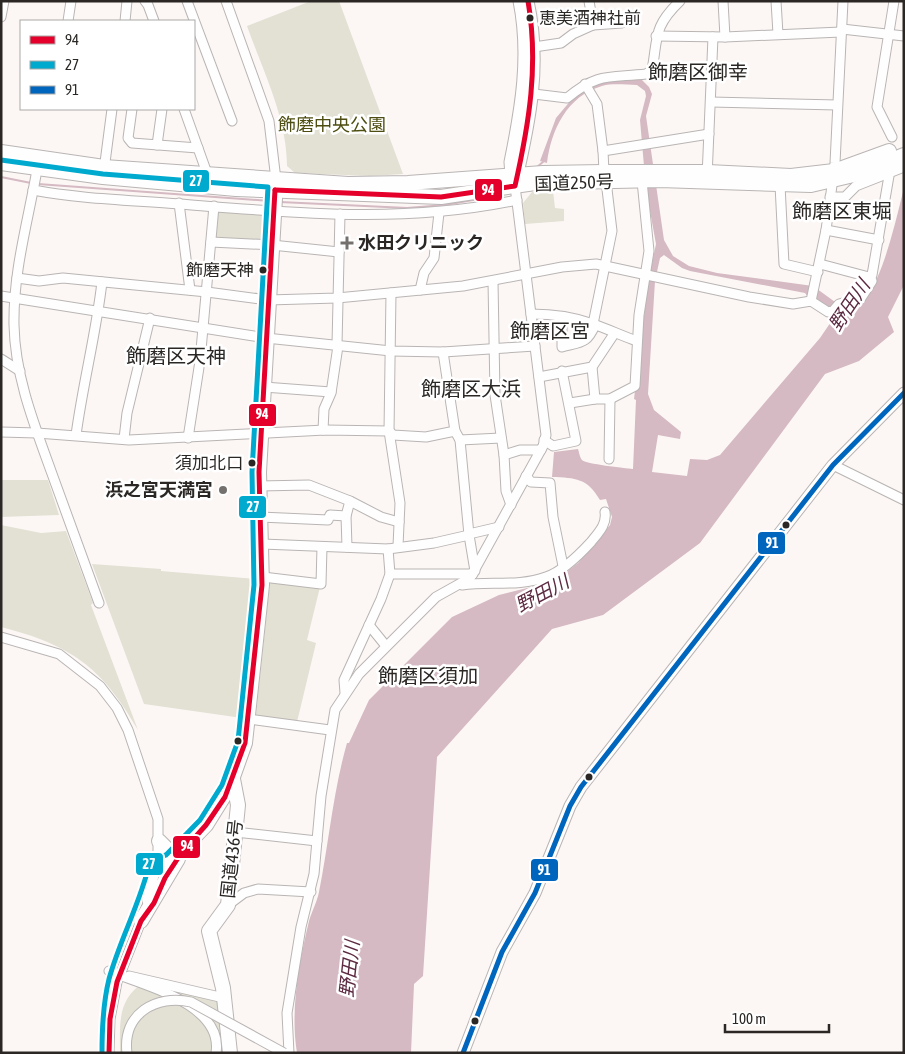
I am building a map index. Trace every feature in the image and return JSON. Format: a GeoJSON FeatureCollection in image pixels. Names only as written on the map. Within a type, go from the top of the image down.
{"type":"FeatureCollection","features":[{"type":"Feature","properties":{"kind":"highway","name":"国道250号"},"geometry":{"type":"LineString","coordinates":[[1,152],[35,177]]}},
{"type":"Feature","properties":{"kind":"highway","name":"国道250号"},"geometry":{"type":"LineString","coordinates":[[707,177],[780,185],[812,185],[833,176],[903,156]]}},
{"type":"Feature","properties":{"kind":"highway","name":"国道250号"},"geometry":{"type":"LineString","coordinates":[[1,163],[35,177],[104,172],[208,176],[275,197]]}},
{"type":"Feature","properties":{"kind":"highway","name":"国道250号"},"geometry":{"type":"LineString","coordinates":[[104,172],[275,197],[348,184],[515,184],[605,176],[833,176]]}},
{"type":"Feature","properties":{"kind":"highway","name":"国道436号"},"geometry":{"type":"LineString","coordinates":[[158,865],[170,862],[182,852],[212,817],[233,779],[243,752],[249,719],[263,577],[259,486],[275,197]]}},
{"type":"Feature","properties":{"kind":"highway","name":"国道436号"},"geometry":{"type":"LineString","coordinates":[[230,1053],[224,998],[210,931],[228,905],[238,805],[233,779]]}},
{"type":"Feature","properties":{"kind":"highway"},"geometry":{"type":"LineString","coordinates":[[159,841],[172,854],[182,852]]}},
{"type":"Feature","properties":{"kind":"highway"},"geometry":{"type":"LineString","coordinates":[[141,920],[154,903],[165,878],[182,852]]}},
{"type":"Feature","properties":{"kind":"main road"},"geometry":{"type":"LineString","coordinates":[[515,184],[510,162],[525,69],[525,40],[520,1]]}},
{"type":"Feature","properties":{"kind":"main road"},"geometry":{"type":"LineString","coordinates":[[515,184],[534,94],[534,47],[528,1]]}},
{"type":"Feature","properties":{"kind":"main road"},"geometry":{"type":"LineString","coordinates":[[463,1053],[502,952],[535,893],[567,814],[581,787],[833,465],[904,393]]}},
{"type":"Feature","properties":{"kind":"street"},"geometry":{"type":"LineString","coordinates":[[1,17],[4,1]]}},
{"type":"Feature","properties":{"kind":"street"},"geometry":{"type":"LineString","coordinates":[[68,20],[71,1]]}},
{"type":"Feature","properties":{"kind":"street"},"geometry":{"type":"LineString","coordinates":[[124,20],[127,1]]}},
{"type":"Feature","properties":{"kind":"street"},"geometry":{"type":"LineString","coordinates":[[144,1],[154,20]]}},
{"type":"Feature","properties":{"kind":"street"},"geometry":{"type":"LineString","coordinates":[[187,1],[194,20]]}},
{"type":"Feature","properties":{"kind":"street"},"geometry":{"type":"LineString","coordinates":[[226,1],[269,121],[275,197]]}},
{"type":"Feature","properties":{"kind":"street"},"geometry":{"type":"LineString","coordinates":[[589,1],[593,25]]}},
{"type":"Feature","properties":{"kind":"street"},"geometry":{"type":"LineString","coordinates":[[534,94],[568,98],[585,84],[598,78],[646,74],[652,70],[656,36],[661,21],[680,1]]}},
{"type":"Feature","properties":{"kind":"street"},"geometry":{"type":"LineString","coordinates":[[723,1],[725,37]]}},
{"type":"Feature","properties":{"kind":"street"},"geometry":{"type":"LineString","coordinates":[[776,1],[778,34]]}},
{"type":"Feature","properties":{"kind":"street"},"geometry":{"type":"LineString","coordinates":[[811,301],[826,230],[833,176],[843,1]]}},
{"type":"Feature","properties":{"kind":"street"},"geometry":{"type":"LineString","coordinates":[[892,137],[877,106],[894,1]]}},
{"type":"Feature","properties":{"kind":"street"},"geometry":{"type":"LineString","coordinates":[[195,22],[232,121]]}},
{"type":"Feature","properties":{"kind":"street"},"geometry":{"type":"LineString","coordinates":[[534,47],[561,43],[573,34],[593,25],[622,23]]}},
{"type":"Feature","properties":{"kind":"street"},"geometry":{"type":"LineString","coordinates":[[656,36],[725,37],[841,31],[904,36]]}},
{"type":"Feature","properties":{"kind":"street"},"geometry":{"type":"LineString","coordinates":[[707,177],[713,37]]}},
{"type":"Feature","properties":{"kind":"street"},"geometry":{"type":"LineString","coordinates":[[562,317],[562,347],[583,342],[589,338],[594,324],[612,231],[597,104],[585,84]]}},
{"type":"Feature","properties":{"kind":"street"},"geometry":{"type":"LineString","coordinates":[[711,102],[837,105]]}},
{"type":"Feature","properties":{"kind":"street"},"geometry":{"type":"LineString","coordinates":[[104,172],[112,110]]}},
{"type":"Feature","properties":{"kind":"street"},"geometry":{"type":"LineString","coordinates":[[132,110],[128,138],[132,143],[198,148]]}},
{"type":"Feature","properties":{"kind":"street"},"geometry":{"type":"LineString","coordinates":[[157,145],[162,110]]}},
{"type":"Feature","properties":{"kind":"street"},"geometry":{"type":"LineString","coordinates":[[184,110],[208,176]]}},
{"type":"Feature","properties":{"kind":"street"},"geometry":{"type":"LineString","coordinates":[[603,151],[709,134]]}},
{"type":"Feature","properties":{"kind":"street"},"geometry":{"type":"LineString","coordinates":[[830,197],[845,197],[856,186],[890,171],[903,156]]}},
{"type":"Feature","properties":{"kind":"street"},"geometry":{"type":"LineString","coordinates":[[16,278],[39,281],[63,278],[190,290],[268,300],[337,298],[420,290],[493,281],[585,264],[605,265],[793,304],[811,301],[828,312],[861,298],[872,281],[870,276],[876,263],[890,171]]}},
{"type":"Feature","properties":{"kind":"street"},"geometry":{"type":"LineString","coordinates":[[570,403],[610,399],[634,386],[641,296],[649,251],[641,176]]}},
{"type":"Feature","properties":{"kind":"street"},"geometry":{"type":"LineString","coordinates":[[99,603],[37,433],[20,371],[14,325],[16,278],[20,247],[35,177],[179,204],[214,206],[275,197],[340,214],[393,216],[477,209],[515,184],[545,425],[542,445],[474,572],[456,586],[436,597],[386,646],[344,693],[335,710],[330,730],[311,892],[301,927],[287,1012],[289,1053]]}},
{"type":"Feature","properties":{"kind":"street"},"geometry":{"type":"LineString","coordinates":[[780,185],[784,264],[870,276]]}},
{"type":"Feature","properties":{"kind":"street"},"geometry":{"type":"LineString","coordinates":[[179,204],[190,290]]}},
{"type":"Feature","properties":{"kind":"street"},"geometry":{"type":"LineString","coordinates":[[188,438],[204,328],[214,206]]}},
{"type":"Feature","properties":{"kind":"street"},"geometry":{"type":"LineString","coordinates":[[420,290],[424,273],[434,258],[439,213]]}},
{"type":"Feature","properties":{"kind":"street"},"geometry":{"type":"LineString","coordinates":[[323,430],[324,409],[332,392],[337,345],[340,214]]}},
{"type":"Feature","properties":{"kind":"street"},"geometry":{"type":"LineString","coordinates":[[826,230],[879,240]]}},
{"type":"Feature","properties":{"kind":"street"},"geometry":{"type":"LineString","coordinates":[[211,242],[272,245],[339,252]]}},
{"type":"Feature","properties":{"kind":"street"},"geometry":{"type":"LineString","coordinates":[[493,281],[495,395],[504,455],[506,491],[511,505]]}},
{"type":"Feature","properties":{"kind":"street"},"geometry":{"type":"LineString","coordinates":[[76,435],[83,384],[93,346],[99,312],[102,282]]}},
{"type":"Feature","properties":{"kind":"street"},"geometry":{"type":"LineString","coordinates":[[391,293],[390,431],[398,486],[398,546]]}},
{"type":"Feature","properties":{"kind":"street"},"geometry":{"type":"LineString","coordinates":[[1,296],[99,312],[150,318],[266,338],[391,351],[443,352],[535,346]]}},
{"type":"Feature","properties":{"kind":"street"},"geometry":{"type":"LineString","coordinates":[[531,314],[562,317],[594,324],[614,334],[637,341]]}},
{"type":"Feature","properties":{"kind":"street"},"geometry":{"type":"LineString","coordinates":[[124,440],[127,413],[150,318]]}},
{"type":"Feature","properties":{"kind":"street"},"geometry":{"type":"LineString","coordinates":[[595,399],[592,367],[614,334]]}},
{"type":"Feature","properties":{"kind":"street"},"geometry":{"type":"LineString","coordinates":[[443,352],[455,431],[460,440],[474,572]]}},
{"type":"Feature","properties":{"kind":"street"},"geometry":{"type":"LineString","coordinates":[[1,359],[20,371]]}},
{"type":"Feature","properties":{"kind":"street"},"geometry":{"type":"LineString","coordinates":[[539,377],[562,371],[592,367]]}},
{"type":"Feature","properties":{"kind":"street"},"geometry":{"type":"LineString","coordinates":[[504,455],[542,445],[553,446],[576,441],[570,403],[562,371]]}},
{"type":"Feature","properties":{"kind":"street"},"geometry":{"type":"LineString","coordinates":[[264,387],[332,392]]}},
{"type":"Feature","properties":{"kind":"street"},"geometry":{"type":"LineString","coordinates":[[624,393],[631,400]]}},
{"type":"Feature","properties":{"kind":"street"},"geometry":{"type":"LineString","coordinates":[[609,459],[610,399]]}},
{"type":"Feature","properties":{"kind":"street"},"geometry":{"type":"LineString","coordinates":[[1,432],[76,435],[124,440],[323,430],[390,431],[393,435],[426,436],[455,431]]}},
{"type":"Feature","properties":{"kind":"street"},"geometry":{"type":"LineString","coordinates":[[460,440],[501,438]]}},
{"type":"Feature","properties":{"kind":"street"},"geometry":{"type":"LineString","coordinates":[[833,465],[904,500]]}},
{"type":"Feature","properties":{"kind":"street"},"geometry":{"type":"LineString","coordinates":[[526,476],[531,482],[550,482],[553,517],[563,566]]}},
{"type":"Feature","properties":{"kind":"street"},"geometry":{"type":"LineString","coordinates":[[259,486],[309,486],[350,500],[381,517],[399,522]]}},
{"type":"Feature","properties":{"kind":"street"},"geometry":{"type":"LineString","coordinates":[[347,547],[346,516],[350,500]]}},
{"type":"Feature","properties":{"kind":"street"},"geometry":{"type":"LineString","coordinates":[[456,586],[484,582],[511,583],[546,577],[563,566],[588,545],[602,529],[606,518],[605,512]]}},
{"type":"Feature","properties":{"kind":"street"},"geometry":{"type":"LineString","coordinates":[[260,517],[328,520],[330,515],[346,516]]}},
{"type":"Feature","properties":{"kind":"street"},"geometry":{"type":"LineString","coordinates":[[262,544],[388,549],[398,546],[434,543],[499,527]]}},
{"type":"Feature","properties":{"kind":"street"},"geometry":{"type":"LineString","coordinates":[[263,577],[321,584],[322,547]]}},
{"type":"Feature","properties":{"kind":"street"},"geometry":{"type":"LineString","coordinates":[[344,693],[344,680],[381,600],[390,574],[388,549]]}},
{"type":"Feature","properties":{"kind":"street"},"geometry":{"type":"LineString","coordinates":[[390,574],[474,572]]}},
{"type":"Feature","properties":{"kind":"street"},"geometry":{"type":"LineString","coordinates":[[369,625],[386,646]]}},
{"type":"Feature","properties":{"kind":"street"},"geometry":{"type":"LineString","coordinates":[[1,637],[59,654],[100,686],[117,708],[128,730],[158,819],[158,865],[141,920],[119,975],[110,1019],[109,1053]]}},
{"type":"Feature","properties":{"kind":"street"},"geometry":{"type":"LineString","coordinates":[[249,719],[330,730]]}},
{"type":"Feature","properties":{"kind":"street"},"geometry":{"type":"LineString","coordinates":[[235,832],[317,840]]}},
{"type":"Feature","properties":{"kind":"street"},"geometry":{"type":"LineString","coordinates":[[228,905],[244,893],[258,889],[311,892]]}},
{"type":"Feature","properties":{"kind":"street"},"geometry":{"type":"LineString","coordinates":[[109,971],[183,1002],[208,1020],[216,1038],[216,1053]]}},
{"type":"Feature","properties":{"kind":"street"},"geometry":{"type":"LineString","coordinates":[[119,975],[136,976],[224,998]]}},
{"type":"Feature","properties":{"kind":"street"},"geometry":{"type":"LineString","coordinates":[[127,1053],[127,1033],[139,1012],[157,1002],[182,1000],[190,1002],[284,1053]]}},
{"type":"Feature","properties":{"kind":"green space","name":"飾磨中央公園"},"geometry":{"type":"Polygon","coordinates":[[[311,1],[339,1],[403,174],[370,176],[295,173],[287,166],[286,148],[279,112],[247,26],[311,1]]]}},
{"type":"Feature","properties":{"kind":"green space"},"geometry":{"type":"Polygon","coordinates":[[[553,191],[555,208],[564,209],[564,221],[525,224],[523,203],[532,192],[553,191]]]}},
{"type":"Feature","properties":{"kind":"green space"},"geometry":{"type":"Polygon","coordinates":[[[219,210],[264,213],[268,217],[266,239],[263,243],[217,240],[215,225],[219,210]]]}},
{"type":"Feature","properties":{"kind":"green space"},"geometry":{"type":"Polygon","coordinates":[[[1,480],[48,480],[59,515],[1,517],[1,480]]]}},
{"type":"Feature","properties":{"kind":"green space"},"geometry":{"type":"Polygon","coordinates":[[[1,525],[41,533],[66,531],[93,603],[91,605],[138,730],[125,708],[111,690],[97,674],[82,662],[66,651],[47,642],[1,627],[1,525]]]}},
{"type":"Feature","properties":{"kind":"green space"},"geometry":{"type":"Polygon","coordinates":[[[92,564],[256,579],[242,718],[144,704],[92,564]]]}},
{"type":"Feature","properties":{"kind":"green space"},"geometry":{"type":"Polygon","coordinates":[[[270,582],[320,587],[307,640],[316,643],[297,722],[256,716],[270,582]]]}},
{"type":"Feature","properties":{"kind":"green space"},"geometry":{"type":"Polygon","coordinates":[[[145,981],[215,999],[221,1010],[225,1053],[120,1053],[122,1012],[129,996],[145,981]]]}},
{"type":"Feature","properties":{"kind":"water","name":"野田川"},"geometry":{"type":"Polygon","coordinates":[[[636,78],[641,79],[649,87],[652,94],[646,116],[664,240],[673,256],[689,266],[717,273],[813,286],[842,307],[856,305],[868,295],[882,267],[904,188],[904,285],[888,317],[894,332],[859,361],[825,374],[700,543],[603,615],[552,629],[437,757],[423,976],[414,984],[411,1053],[297,1053],[295,1003],[302,953],[309,921],[319,892],[342,761],[347,743],[349,743],[369,700],[452,617],[499,595],[555,581],[578,563],[610,525],[612,517],[606,499],[600,500],[585,483],[574,479],[552,477],[554,452],[578,449],[581,459],[585,461],[633,469],[636,400],[634,399],[648,283],[656,244],[646,189],[640,120],[646,96],[645,91],[637,85],[611,85],[602,86],[579,98],[570,106],[557,127],[552,138],[547,163],[540,161],[556,118],[577,93],[599,80],[636,78]],[[664,255],[660,258],[655,281],[648,394],[654,410],[681,432],[680,439],[658,435],[652,472],[687,476],[690,459],[707,460],[720,455],[820,338],[837,313],[812,300],[805,293],[682,268],[664,255]]]}},
{"type":"Feature","properties":{"kind":"waterway"},"geometry":{"type":"LineString","coordinates":[[536,168],[544,161]]}},
{"type":"Feature","properties":{"kind":"waterway"},"geometry":{"type":"LineString","coordinates":[[1,177],[31,183]]}},
{"type":"Feature","properties":{"kind":"waterway"},"geometry":{"type":"LineString","coordinates":[[38,184],[270,201]]}},
{"type":"Feature","properties":{"kind":"waterway"},"geometry":{"type":"LineString","coordinates":[[280,202],[407,208],[445,205],[501,195]]}},
{"type":"Feature","properties":{"kind":"transit line","name":"94"},"geometry":{"type":"LineString","coordinates":[[275,190],[441,197],[515,186],[531,94],[533,48],[528,1]]}},
{"type":"Feature","properties":{"kind":"transit line","name":"27"},"geometry":{"type":"LineString","coordinates":[[1,160],[103,174],[268,187],[252,472],[254,585],[238,741],[222,785],[200,820],[166,855],[154,858],[150,862],[109,979],[103,1016],[102,1053]]}},
{"type":"Feature","properties":{"kind":"transit line","name":"94"},"geometry":{"type":"LineString","coordinates":[[109,1053],[110,1019],[117,982],[141,921],[154,903],[165,878],[182,852],[206,825],[225,797],[245,743],[262,585],[259,472],[275,190]]}},
{"type":"Feature","properties":{"kind":"transit line","name":"91"},"geometry":{"type":"LineString","coordinates":[[463,1053],[502,952],[535,893],[570,806],[581,787],[833,465],[904,393]]}},
{"type":"Feature","properties":{"kind":"place","name":"恵美酒神社前"},"geometry":{"type":"Point","coordinates":[530,18]}},
{"type":"Feature","properties":{"kind":"place","name":"水田クリニック"},"geometry":{"type":"Point","coordinates":[347,243]}},
{"type":"Feature","properties":{"kind":"place","name":"飾磨天神"},"geometry":{"type":"Point","coordinates":[263,270]}},
{"type":"Feature","properties":{"kind":"place","name":"須加北口"},"geometry":{"type":"Point","coordinates":[252,463]}},
{"type":"Feature","properties":{"kind":"place","name":"浜之宮天満宮"},"geometry":{"type":"Point","coordinates":[223,490]}},
{"type":"Feature","properties":{"kind":"district","name":"飾磨区御幸"},"geometry":{"type":"Point","coordinates":[698,72]}},
{"type":"Feature","properties":{"kind":"district","name":"飾磨区東堀"},"geometry":{"type":"Point","coordinates":[842,211]}},
{"type":"Feature","properties":{"kind":"district","name":"飾磨区宮"},"geometry":{"type":"Point","coordinates":[550,331]}},
{"type":"Feature","properties":{"kind":"district","name":"飾磨区天神"},"geometry":{"type":"Point","coordinates":[176,356]}},
{"type":"Feature","properties":{"kind":"district","name":"飾磨区大浜"},"geometry":{"type":"Point","coordinates":[471,389]}},
{"type":"Feature","properties":{"kind":"district","name":"飾磨区須加"},"geometry":{"type":"Point","coordinates":[428,676]}}]}
